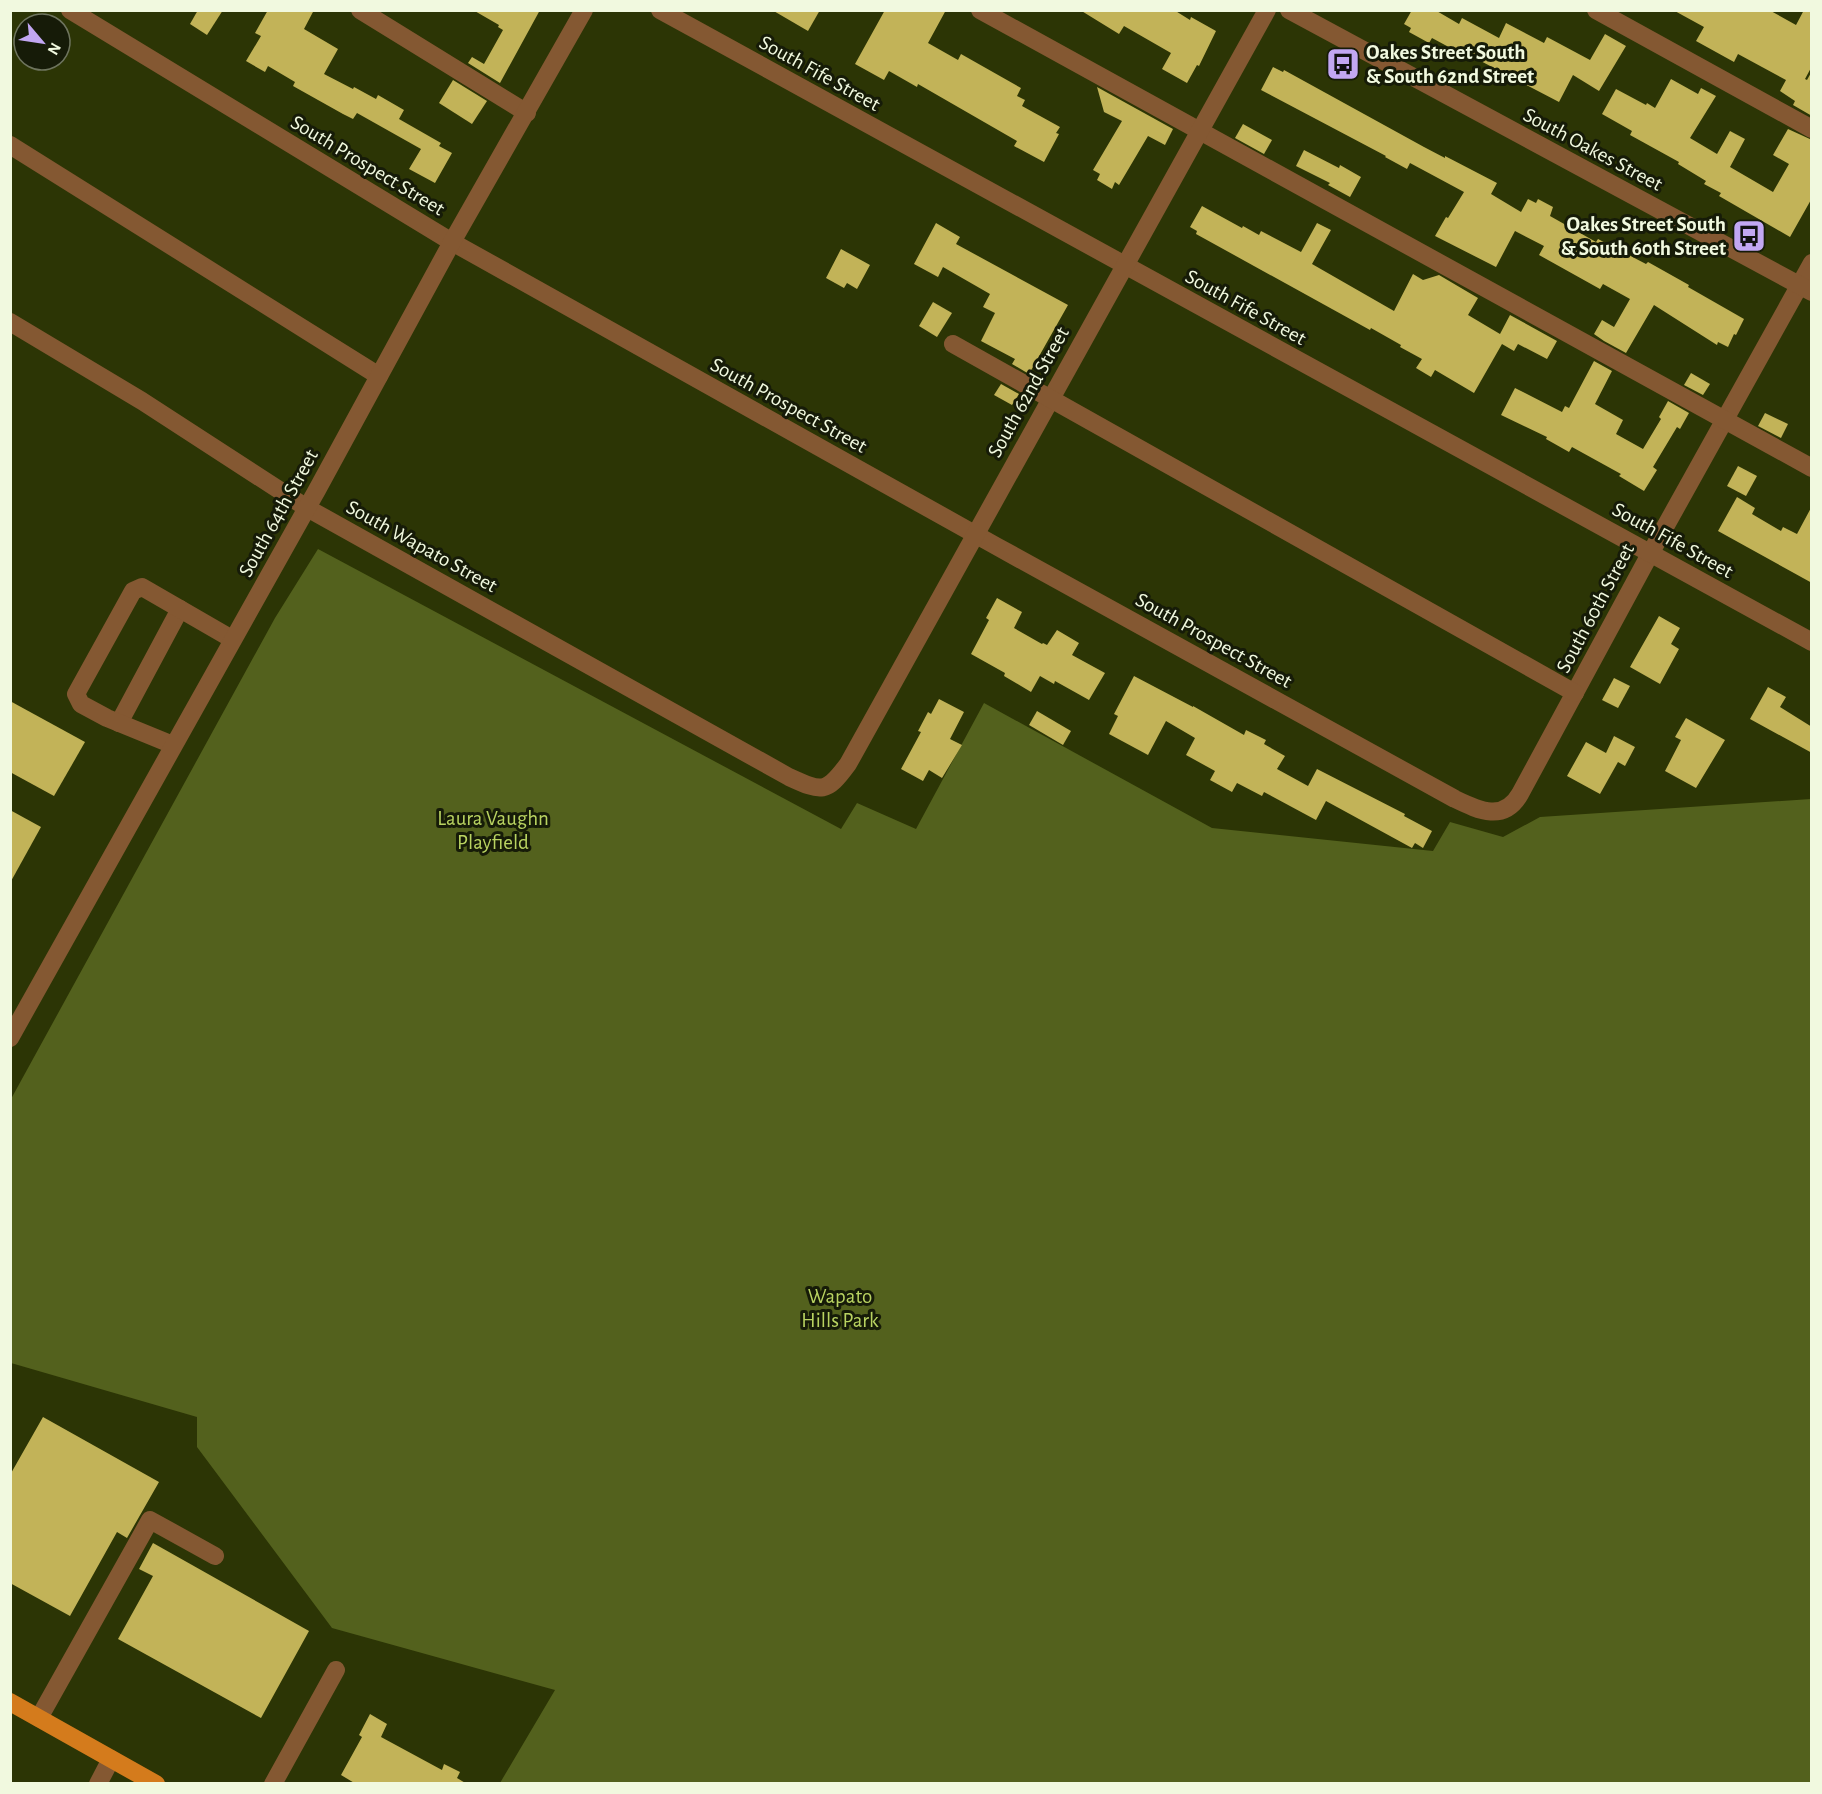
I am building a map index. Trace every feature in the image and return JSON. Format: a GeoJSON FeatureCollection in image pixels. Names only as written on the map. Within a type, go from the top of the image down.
{"type":"FeatureCollection","features":[{"type":"Feature","properties":{"kind":"main road"},"geometry":{"type":"LineString","coordinates":[[10,1702],[156,1784]]}},
{"type":"Feature","properties":{"kind":"street","name":"South Prospect Street"},"geometry":{"type":"LineString","coordinates":[[70,10],[452,242],[1455,799],[1481,810],[1500,811]]}},
{"type":"Feature","properties":{"kind":"street"},"geometry":{"type":"LineString","coordinates":[[360,10],[527,113]]}},
{"type":"Feature","properties":{"kind":"street","name":"South 64th Street"},"geometry":{"type":"LineString","coordinates":[[10,1038],[307,508],[452,242],[584,10]]}},
{"type":"Feature","properties":{"kind":"street","name":"South Fife Street"},"geometry":{"type":"LineString","coordinates":[[660,10],[1812,642]]}},
{"type":"Feature","properties":{"kind":"street"},"geometry":{"type":"LineString","coordinates":[[980,10],[1812,468]]}},
{"type":"Feature","properties":{"kind":"street","name":"South 62nd Street"},"geometry":{"type":"LineString","coordinates":[[823,788],[831,785],[848,764],[1267,10]]}},
{"type":"Feature","properties":{"kind":"street","name":"South Oakes Street"},"geometry":{"type":"LineString","coordinates":[[1289,10],[1805,289]]}},
{"type":"Feature","properties":{"kind":"street"},"geometry":{"type":"LineString","coordinates":[[1596,10],[1812,129]]}},
{"type":"Feature","properties":{"kind":"street"},"geometry":{"type":"LineString","coordinates":[[10,145],[379,375]]}},
{"type":"Feature","properties":{"kind":"street","name":"South 60th Street"},"geometry":{"type":"LineString","coordinates":[[1500,811],[1509,808],[1515,802],[1724,420],[1805,289],[1812,263]]}},
{"type":"Feature","properties":{"kind":"street","name":"South Wapato Street"},"geometry":{"type":"LineString","coordinates":[[10,322],[142,401],[307,508],[789,777],[823,788]]}},
{"type":"Feature","properties":{"kind":"street"},"geometry":{"type":"LineString","coordinates":[[953,344],[1575,693]]}},
{"type":"Feature","properties":{"kind":"street"},"geometry":{"type":"LineString","coordinates":[[173,746],[81,704],[75,694],[133,591],[142,587],[232,639]]}},
{"type":"Feature","properties":{"kind":"street"},"geometry":{"type":"LineString","coordinates":[[119,723],[180,609]]}},
{"type":"Feature","properties":{"kind":"street"},"geometry":{"type":"LineString","coordinates":[[39,1718],[150,1520],[214,1556]]}},
{"type":"Feature","properties":{"kind":"street"},"geometry":{"type":"LineString","coordinates":[[273,1784],[336,1670]]}},
{"type":"Feature","properties":{"kind":"street"},"geometry":{"type":"LineString","coordinates":[[98,1784],[111,1759]]}},
{"type":"Feature","properties":{"kind":"green space","name":"Wapato Hills Park"},"geometry":{"type":"Polygon","coordinates":[[[318,549],[841,829],[857,803],[916,829],[984,703],[1212,828],[1433,851],[1450,822],[1503,837],[1540,817],[1811,799],[1811,1783],[500,1783],[555,1690],[332,1628],[197,1447],[197,1417],[11,1363],[11,1099],[275,618],[318,549]]]}},
{"type":"Feature","properties":{"kind":"building"},"geometry":{"type":"Polygon","coordinates":[[[198,10],[223,10],[207,35],[190,24],[198,10]]]}},
{"type":"Feature","properties":{"kind":"building"},"geometry":{"type":"Polygon","coordinates":[[[268,10],[314,10],[304,29],[338,49],[324,74],[376,99],[378,95],[404,110],[399,119],[441,143],[439,146],[452,153],[435,183],[409,169],[421,149],[357,113],[353,119],[343,114],[293,86],[295,82],[268,66],[265,72],[246,61],[261,36],[255,33],[268,10]]]}},
{"type":"Feature","properties":{"kind":"building"},"geometry":{"type":"Polygon","coordinates":[[[473,10],[540,10],[500,83],[468,63],[472,57],[484,64],[503,30],[498,27],[499,25],[473,10]]]}},
{"type":"Feature","properties":{"kind":"building"},"geometry":{"type":"Polygon","coordinates":[[[772,10],[820,10],[808,31],[772,10]]]}},
{"type":"Feature","properties":{"kind":"building"},"geometry":{"type":"Polygon","coordinates":[[[885,10],[946,10],[928,43],[958,60],[961,54],[1021,88],[1017,96],[1025,100],[1022,106],[1060,127],[1056,133],[1059,134],[1044,162],[1014,146],[1017,141],[918,84],[917,87],[889,71],[884,80],[855,64],[885,10]]]}},
{"type":"Feature","properties":{"kind":"building"},"geometry":{"type":"Polygon","coordinates":[[[1080,10],[1174,10],[1216,31],[1199,66],[1197,65],[1187,83],[1162,69],[1171,53],[1124,26],[1119,34],[1080,10]]]}},
{"type":"Feature","properties":{"kind":"building"},"geometry":{"type":"Polygon","coordinates":[[[1412,10],[1435,10],[1459,24],[1462,18],[1499,38],[1506,23],[1544,43],[1547,37],[1590,60],[1605,34],[1626,46],[1599,91],[1573,75],[1559,102],[1473,57],[1471,59],[1432,38],[1429,43],[1409,32],[1411,28],[1404,24],[1412,10]]]}},
{"type":"Feature","properties":{"kind":"building"},"geometry":{"type":"Polygon","coordinates":[[[1673,10],[1769,10],[1796,25],[1804,10],[1812,10],[1812,66],[1805,79],[1807,80],[1812,71],[1812,116],[1793,105],[1795,101],[1780,91],[1786,80],[1738,54],[1734,62],[1696,41],[1704,27],[1673,10]]]}},
{"type":"Feature","properties":{"kind":"building"},"geometry":{"type":"Polygon","coordinates":[[[1273,67],[1283,72],[1284,70],[1424,147],[1497,183],[1491,194],[1521,212],[1528,199],[1536,203],[1538,199],[1553,207],[1550,216],[1596,242],[1598,239],[1646,264],[1648,262],[1689,285],[1688,287],[1744,319],[1736,335],[1734,334],[1728,347],[1718,342],[1717,345],[1654,305],[1626,353],[1604,341],[1594,334],[1602,320],[1614,327],[1630,299],[1603,284],[1600,289],[1539,255],[1544,246],[1515,231],[1496,267],[1435,236],[1464,192],[1410,163],[1407,169],[1261,90],[1273,67]]]}},
{"type":"Feature","properties":{"kind":"building"},"geometry":{"type":"Polygon","coordinates":[[[1671,79],[1698,94],[1701,88],[1716,96],[1690,138],[1717,154],[1730,131],[1745,139],[1730,167],[1773,192],[1789,164],[1773,155],[1788,129],[1812,140],[1812,198],[1790,237],[1719,196],[1721,193],[1704,184],[1706,181],[1678,164],[1679,162],[1630,135],[1632,131],[1602,114],[1616,89],[1655,108],[1671,79]]]}},
{"type":"Feature","properties":{"kind":"building"},"geometry":{"type":"Polygon","coordinates":[[[453,80],[487,101],[472,124],[439,103],[453,80]]]}},
{"type":"Feature","properties":{"kind":"building"},"geometry":{"type":"Polygon","coordinates":[[[1097,87],[1173,129],[1165,145],[1148,136],[1119,185],[1115,182],[1112,189],[1097,180],[1100,174],[1093,170],[1122,121],[1104,112],[1097,87]]]}},
{"type":"Feature","properties":{"kind":"building"},"geometry":{"type":"Polygon","coordinates":[[[1243,124],[1272,140],[1264,154],[1235,138],[1243,124]]]}},
{"type":"Feature","properties":{"kind":"building"},"geometry":{"type":"Polygon","coordinates":[[[1304,150],[1339,168],[1340,165],[1361,177],[1350,197],[1328,185],[1330,183],[1296,166],[1304,150]]]}},
{"type":"Feature","properties":{"kind":"building"},"geometry":{"type":"Polygon","coordinates":[[[1202,206],[1242,228],[1243,226],[1259,235],[1261,231],[1301,252],[1317,223],[1331,230],[1312,264],[1394,311],[1413,274],[1423,280],[1439,275],[1478,298],[1468,315],[1500,334],[1510,315],[1557,341],[1547,359],[1518,344],[1514,351],[1502,344],[1474,393],[1435,370],[1431,377],[1416,368],[1422,359],[1400,347],[1401,345],[1196,234],[1197,231],[1190,227],[1202,206]]]}},
{"type":"Feature","properties":{"kind":"building"},"geometry":{"type":"Polygon","coordinates":[[[936,223],[960,237],[956,244],[1068,305],[1029,374],[1012,364],[1015,359],[981,341],[995,313],[983,307],[990,294],[943,267],[938,277],[914,264],[936,223]]]}},
{"type":"Feature","properties":{"kind":"building"},"geometry":{"type":"Polygon","coordinates":[[[841,249],[870,265],[857,289],[847,283],[844,288],[826,278],[841,249]]]}},
{"type":"Feature","properties":{"kind":"building"},"geometry":{"type":"Polygon","coordinates":[[[933,302],[952,313],[937,337],[919,326],[933,302]]]}},
{"type":"Feature","properties":{"kind":"building"},"geometry":{"type":"Polygon","coordinates":[[[1594,361],[1612,371],[1595,404],[1623,420],[1616,434],[1643,449],[1661,419],[1659,417],[1668,401],[1689,413],[1680,429],[1677,427],[1653,467],[1657,470],[1644,491],[1619,476],[1621,474],[1572,447],[1569,452],[1546,439],[1547,437],[1501,415],[1515,388],[1562,412],[1565,406],[1569,408],[1594,361]]]}},
{"type":"Feature","properties":{"kind":"building"},"geometry":{"type":"Polygon","coordinates":[[[1691,373],[1710,384],[1703,395],[1684,385],[1691,373]]]}},
{"type":"Feature","properties":{"kind":"building"},"geometry":{"type":"Polygon","coordinates":[[[1001,384],[1019,394],[1012,405],[994,395],[1001,384]]]}},
{"type":"Feature","properties":{"kind":"building"},"geometry":{"type":"Polygon","coordinates":[[[1765,413],[1788,424],[1781,438],[1758,426],[1765,413]]]}},
{"type":"Feature","properties":{"kind":"building"},"geometry":{"type":"Polygon","coordinates":[[[1738,466],[1757,476],[1746,496],[1727,486],[1738,466]]]}},
{"type":"Feature","properties":{"kind":"building"},"geometry":{"type":"Polygon","coordinates":[[[1737,497],[1755,508],[1752,514],[1781,531],[1783,527],[1797,534],[1812,506],[1812,583],[1718,531],[1737,497]]]}},
{"type":"Feature","properties":{"kind":"building"},"geometry":{"type":"Polygon","coordinates":[[[997,598],[1022,612],[1014,628],[1042,644],[1047,645],[1057,630],[1079,643],[1072,655],[1105,673],[1089,700],[1055,681],[1054,684],[1040,676],[1031,692],[1004,676],[1005,673],[971,654],[989,620],[986,618],[997,598]]]}},
{"type":"Feature","properties":{"kind":"building"},"geometry":{"type":"Polygon","coordinates":[[[1659,616],[1680,628],[1671,644],[1679,649],[1660,684],[1630,667],[1659,616]]]}},
{"type":"Feature","properties":{"kind":"building"},"geometry":{"type":"Polygon","coordinates":[[[1134,676],[1244,735],[1246,730],[1266,740],[1264,744],[1285,756],[1277,769],[1308,786],[1317,769],[1405,814],[1404,816],[1432,831],[1423,848],[1415,843],[1412,848],[1326,801],[1316,820],[1264,792],[1262,796],[1237,783],[1232,792],[1210,780],[1215,771],[1186,755],[1195,738],[1166,721],[1148,755],[1109,734],[1118,716],[1114,714],[1134,676]]]}},
{"type":"Feature","properties":{"kind":"building"},"geometry":{"type":"Polygon","coordinates":[[[1614,678],[1630,686],[1618,708],[1602,700],[1614,678]]]}},
{"type":"Feature","properties":{"kind":"building"},"geometry":{"type":"Polygon","coordinates":[[[1768,687],[1786,697],[1780,707],[1812,727],[1812,753],[1750,719],[1768,687]]]}},
{"type":"Feature","properties":{"kind":"building"},"geometry":{"type":"Polygon","coordinates":[[[939,699],[964,712],[950,739],[962,745],[942,778],[929,770],[923,781],[901,769],[921,732],[918,731],[928,712],[931,714],[939,699]]]}},
{"type":"Feature","properties":{"kind":"building"},"geometry":{"type":"Polygon","coordinates":[[[10,701],[85,742],[54,796],[10,772],[10,701]]]}},
{"type":"Feature","properties":{"kind":"building"},"geometry":{"type":"Polygon","coordinates":[[[1037,711],[1071,731],[1063,745],[1029,725],[1037,711]]]}},
{"type":"Feature","properties":{"kind":"building"},"geometry":{"type":"Polygon","coordinates":[[[1686,718],[1725,740],[1696,788],[1665,771],[1681,740],[1675,737],[1686,718]]]}},
{"type":"Feature","properties":{"kind":"building"},"geometry":{"type":"Polygon","coordinates":[[[1614,736],[1635,747],[1625,766],[1618,762],[1600,794],[1567,776],[1586,742],[1606,753],[1614,736]]]}},
{"type":"Feature","properties":{"kind":"building"},"geometry":{"type":"Polygon","coordinates":[[[10,810],[41,827],[10,883],[10,810]]]}},
{"type":"Feature","properties":{"kind":"building"},"geometry":{"type":"Polygon","coordinates":[[[43,1417],[159,1482],[127,1538],[117,1532],[70,1616],[10,1583],[10,1475],[43,1417]]]}},
{"type":"Feature","properties":{"kind":"building"},"geometry":{"type":"Polygon","coordinates":[[[153,1543],[309,1631],[261,1718],[118,1639],[153,1576],[139,1569],[153,1543]]]}},
{"type":"Feature","properties":{"kind":"building"},"geometry":{"type":"Polygon","coordinates":[[[370,1714],[387,1724],[381,1737],[442,1770],[444,1764],[460,1772],[457,1778],[467,1784],[356,1784],[341,1775],[362,1737],[359,1735],[370,1714]]]}},
{"type":"Feature","properties":{"kind":"place","name":"Oakes Street South & South 62nd Street"},"geometry":{"type":"Point","coordinates":[1343,64]}},
{"type":"Feature","properties":{"kind":"place","name":"Oakes Street South & South 60th Street"},"geometry":{"type":"Point","coordinates":[1749,236]}},
{"type":"Feature","properties":{"kind":"park label","name":"Laura Vaughn Playfield"},"geometry":{"type":"Point","coordinates":[493,830]}}]}
